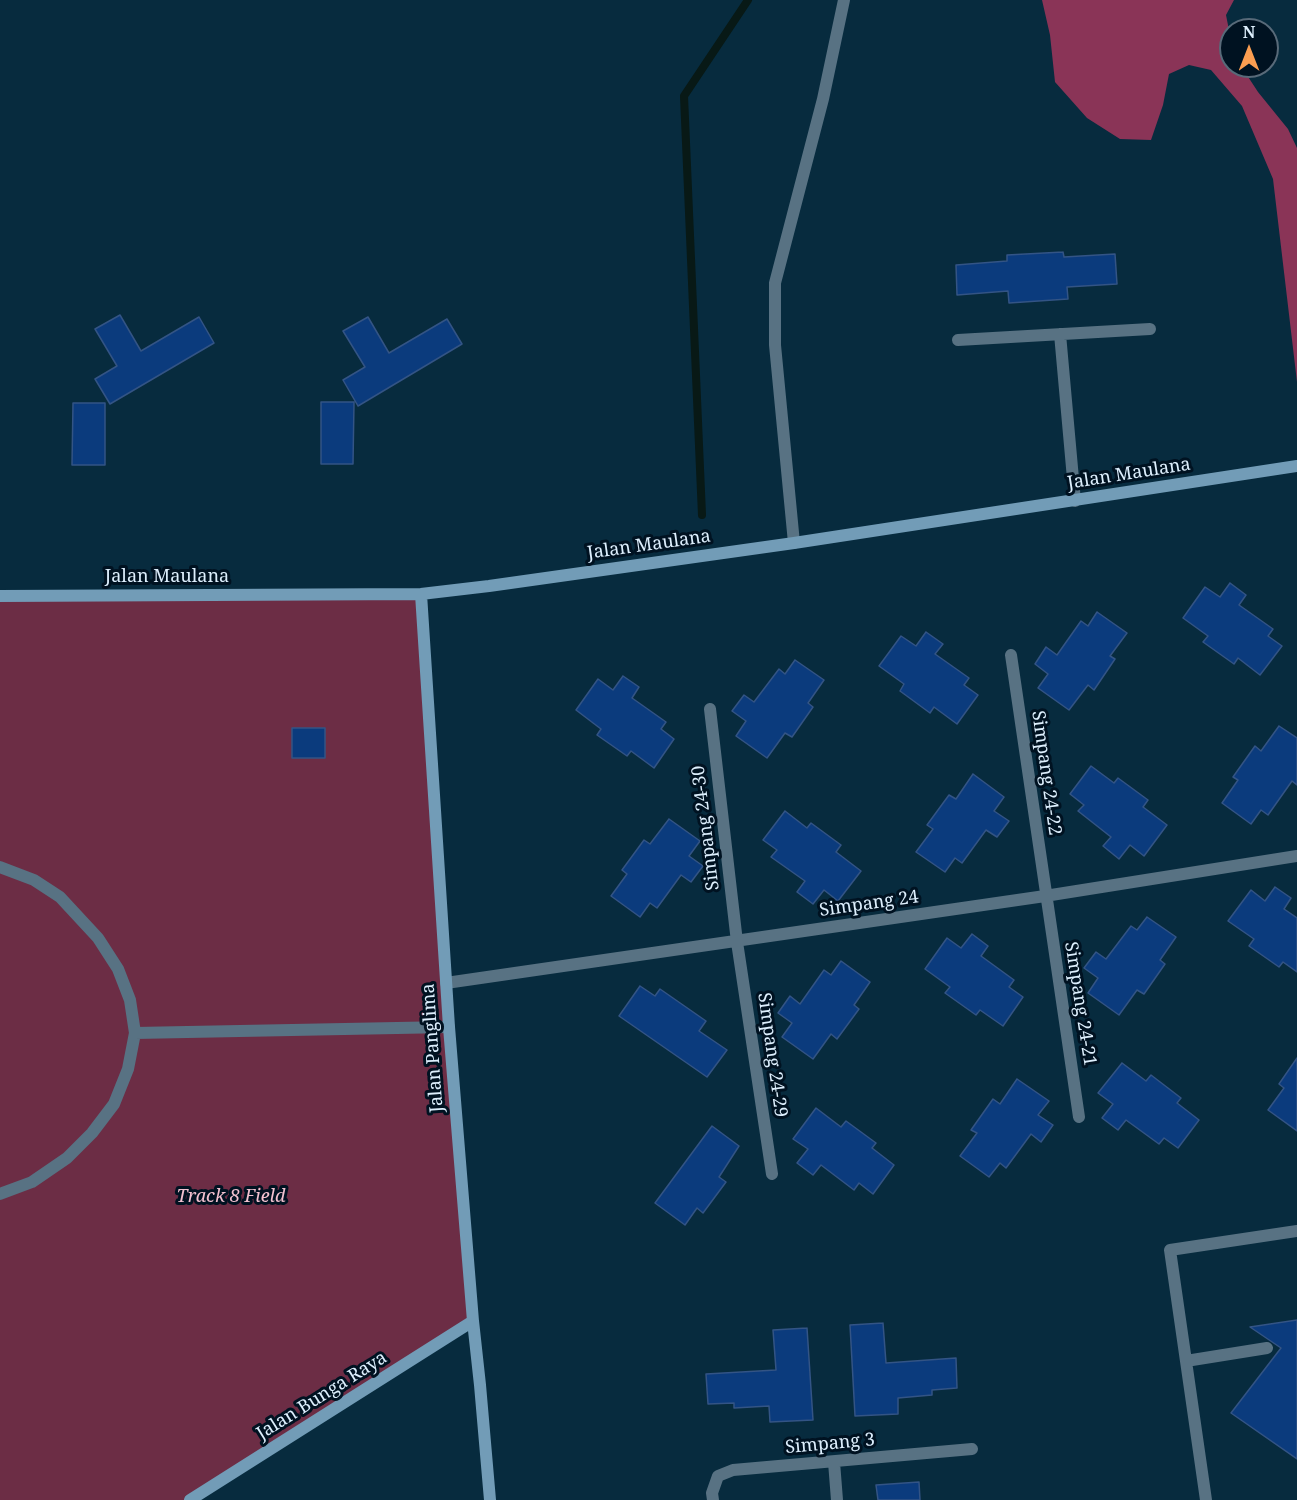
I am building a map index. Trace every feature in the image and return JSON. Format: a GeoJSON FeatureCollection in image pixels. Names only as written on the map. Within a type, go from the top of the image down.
{"type":"FeatureCollection","features":[{"type":"Feature","properties":{"kind":"main road","name":"Jalan Maulana"},"geometry":{"type":"LineString","coordinates":[[0,596],[421,594],[794,543],[1297,466]]}},
{"type":"Feature","properties":{"kind":"main road","name":"Jalan Panglima"},"geometry":{"type":"LineString","coordinates":[[421,594],[449,1027],[490,1500]]}},
{"type":"Feature","properties":{"kind":"main road","name":"Jalan Bunga Raya"},"geometry":{"type":"LineString","coordinates":[[190,1500],[473,1321]]}},
{"type":"Feature","properties":{"kind":"street"},"geometry":{"type":"LineString","coordinates":[[794,543],[775,345],[776,283],[823,99],[844,0]]}},
{"type":"Feature","properties":{"kind":"street"},"geometry":{"type":"LineString","coordinates":[[958,340],[1150,329]]}},
{"type":"Feature","properties":{"kind":"street"},"geometry":{"type":"LineString","coordinates":[[1060,334],[1076,501]]}},
{"type":"Feature","properties":{"kind":"street","name":"Simpang 24-22"},"geometry":{"type":"LineString","coordinates":[[1011,655],[1045,897]]}},
{"type":"Feature","properties":{"kind":"street","name":"Simpang 24-30"},"geometry":{"type":"LineString","coordinates":[[710,709],[737,942]]}},
{"type":"Feature","properties":{"kind":"street","name":"Simpang 24"},"geometry":{"type":"LineString","coordinates":[[446,983],[1045,897],[1297,856]]}},
{"type":"Feature","properties":{"kind":"street"},"geometry":{"type":"LineString","coordinates":[[0,867],[34,880],[60,897],[98,938],[118,969],[130,1000],[135,1033],[128,1069],[114,1104],[92,1133],[67,1158],[32,1182],[0,1194]]}},
{"type":"Feature","properties":{"kind":"street","name":"Simpang 24-21"},"geometry":{"type":"LineString","coordinates":[[1045,897],[1078,1117]]}},
{"type":"Feature","properties":{"kind":"street","name":"Simpang 24-29"},"geometry":{"type":"LineString","coordinates":[[737,942],[772,1174]]}},
{"type":"Feature","properties":{"kind":"street"},"geometry":{"type":"LineString","coordinates":[[135,1033],[449,1027]]}},
{"type":"Feature","properties":{"kind":"street"},"geometry":{"type":"LineString","coordinates":[[1206,1500],[1170,1250],[1297,1231]]}},
{"type":"Feature","properties":{"kind":"street"},"geometry":{"type":"LineString","coordinates":[[1186,1361],[1267,1348]]}},
{"type":"Feature","properties":{"kind":"street","name":"Simpang 3"},"geometry":{"type":"LineString","coordinates":[[713,1500],[712,1493],[718,1476],[733,1470],[972,1449]]}},
{"type":"Feature","properties":{"kind":"street"},"geometry":{"type":"LineString","coordinates":[[834,1462],[837,1500]]}},
{"type":"Feature","properties":{"kind":"green space","name":"Track 8 Field"},"geometry":{"type":"Polygon","coordinates":[[[0,594],[421,594],[473,1321],[189,1500],[0,1500],[0,594]]]}},
{"type":"Feature","properties":{"kind":"shaded area"},"geometry":{"type":"Polygon","coordinates":[[[1042,0],[1234,0],[1227,18],[1219,18],[1219,78],[1249,78],[1288,129],[1297,148],[1297,382],[1273,179],[1242,106],[1211,70],[1189,65],[1169,74],[1163,105],[1151,140],[1120,139],[1087,118],[1055,82],[1050,35],[1042,0]]]}},
{"type":"Feature","properties":{"kind":"building"},"geometry":{"type":"Polygon","coordinates":[[[1063,252],[1064,257],[1115,254],[1117,284],[1067,287],[1068,299],[1009,303],[1008,291],[957,295],[956,265],[1007,261],[1007,255],[1063,252]]]}},
{"type":"Feature","properties":{"kind":"building"},"geometry":{"type":"Polygon","coordinates":[[[120,315],[141,351],[199,317],[214,343],[110,404],[95,379],[117,366],[95,329],[120,315]]]}},
{"type":"Feature","properties":{"kind":"building"},"geometry":{"type":"Polygon","coordinates":[[[368,317],[389,353],[447,319],[462,344],[358,406],[343,380],[365,367],[343,331],[368,317]]]}},
{"type":"Feature","properties":{"kind":"building"},"geometry":{"type":"Polygon","coordinates":[[[321,402],[354,402],[353,464],[321,464],[321,402]]]}},
{"type":"Feature","properties":{"kind":"building"},"geometry":{"type":"Polygon","coordinates":[[[73,403],[105,403],[105,465],[72,465],[73,403]]]}},
{"type":"Feature","properties":{"kind":"building"},"geometry":{"type":"Polygon","coordinates":[[[1230,583],[1246,595],[1239,605],[1273,629],[1268,636],[1282,646],[1260,675],[1238,658],[1234,664],[1203,642],[1208,636],[1183,618],[1205,587],[1220,597],[1230,583]]]}},
{"type":"Feature","properties":{"kind":"building"},"geometry":{"type":"Polygon","coordinates":[[[1097,612],[1127,633],[1110,656],[1115,659],[1094,690],[1088,685],[1069,710],[1038,688],[1048,674],[1035,664],[1046,647],[1057,655],[1081,621],[1088,626],[1097,612]]]}},
{"type":"Feature","properties":{"kind":"building"},"geometry":{"type":"Polygon","coordinates":[[[926,632],[943,644],[935,654],[969,678],[964,685],[978,695],[957,724],[934,707],[930,713],[900,691],[904,684],[879,666],[901,636],[916,646],[926,632]]]}},
{"type":"Feature","properties":{"kind":"building"},"geometry":{"type":"Polygon","coordinates":[[[795,660],[824,680],[808,703],[813,707],[792,737],[785,733],[767,758],[736,736],[746,721],[732,711],[744,695],[754,702],[779,669],[785,674],[795,660]]]}},
{"type":"Feature","properties":{"kind":"building"},"geometry":{"type":"Polygon","coordinates":[[[623,676],[639,687],[632,698],[666,722],[661,729],[674,739],[654,768],[631,751],[627,756],[597,735],[601,729],[576,710],[598,679],[613,690],[623,676]]]}},
{"type":"Feature","properties":{"kind":"building"},"geometry":{"type":"Polygon","coordinates":[[[1279,726],[1297,738],[1297,785],[1292,781],[1268,815],[1261,810],[1251,824],[1222,803],[1238,780],[1233,777],[1255,746],[1261,751],[1279,726]]]}},
{"type":"Feature","properties":{"kind":"building"},"geometry":{"type":"Polygon","coordinates":[[[292,728],[325,728],[325,758],[292,758],[292,728]]]}},
{"type":"Feature","properties":{"kind":"building"},"geometry":{"type":"Polygon","coordinates":[[[1091,766],[1114,783],[1118,778],[1148,800],[1143,807],[1167,825],[1144,856],[1130,845],[1119,859],[1103,846],[1111,837],[1078,811],[1084,805],[1070,794],[1091,766]]]}},
{"type":"Feature","properties":{"kind":"building"},"geometry":{"type":"Polygon","coordinates":[[[973,774],[1004,797],[994,811],[1009,821],[997,837],[986,830],[962,863],[955,858],[945,872],[916,852],[933,829],[927,825],[949,795],[956,799],[973,774]]]}},
{"type":"Feature","properties":{"kind":"building"},"geometry":{"type":"Polygon","coordinates":[[[785,811],[807,828],[811,823],[841,845],[836,852],[861,871],[838,901],[824,890],[813,904],[797,892],[805,881],[771,857],[777,850],[763,840],[785,811]]]}},
{"type":"Feature","properties":{"kind":"building"},"geometry":{"type":"Polygon","coordinates":[[[669,819],[700,841],[689,856],[703,866],[691,882],[681,875],[657,908],[650,903],[640,917],[611,896],[627,874],[622,870],[644,840],[650,844],[669,819]]]}},
{"type":"Feature","properties":{"kind":"building"},"geometry":{"type":"Polygon","coordinates":[[[1275,887],[1291,898],[1284,909],[1297,918],[1297,972],[1283,962],[1279,967],[1249,946],[1254,939],[1228,921],[1251,890],[1265,901],[1275,887]]]}},
{"type":"Feature","properties":{"kind":"building"},"geometry":{"type":"Polygon","coordinates":[[[1147,917],[1176,937],[1160,960],[1165,964],[1144,994],[1137,990],[1119,1015],[1088,993],[1098,978],[1084,968],[1096,952],[1106,959],[1131,926],[1137,930],[1147,917]]]}},
{"type":"Feature","properties":{"kind":"building"},"geometry":{"type":"Polygon","coordinates":[[[972,934],[988,946],[981,956],[1014,980],[1009,987],[1023,997],[1003,1026],[980,1010],[976,1015],[945,993],[950,987],[925,969],[947,938],[961,948],[972,934]]]}},
{"type":"Feature","properties":{"kind":"building"},"geometry":{"type":"Polygon","coordinates":[[[841,961],[870,982],[854,1005],[859,1009],[837,1039],[831,1034],[813,1059],[782,1037],[792,1023],[778,1013],[790,996],[800,1004],[824,970],[831,975],[841,961]]]}},
{"type":"Feature","properties":{"kind":"building"},"geometry":{"type":"Polygon","coordinates":[[[640,986],[655,996],[660,989],[706,1021],[699,1031],[727,1050],[707,1077],[619,1016],[640,986]]]}},
{"type":"Feature","properties":{"kind":"building"},"geometry":{"type":"Polygon","coordinates":[[[1297,1058],[1297,1131],[1268,1110],[1284,1088],[1279,1084],[1297,1058]]]}},
{"type":"Feature","properties":{"kind":"building"},"geometry":{"type":"Polygon","coordinates":[[[1122,1063],[1146,1081],[1151,1075],[1181,1098],[1177,1103],[1199,1120],[1178,1148],[1164,1138],[1159,1144],[1126,1120],[1118,1130],[1102,1118],[1113,1104],[1098,1093],[1122,1063]]]}},
{"type":"Feature","properties":{"kind":"building"},"geometry":{"type":"Polygon","coordinates":[[[1017,1079],[1049,1101],[1038,1115],[1053,1125],[1041,1142],[1031,1134],[1006,1168],[1000,1163],[989,1177],[960,1156],[977,1133],[971,1130],[993,1099],[1000,1104],[1017,1079]]]}},
{"type":"Feature","properties":{"kind":"building"},"geometry":{"type":"Polygon","coordinates":[[[816,1108],[841,1127],[846,1121],[876,1143],[872,1148],[894,1165],[873,1194],[859,1183],[854,1190],[821,1165],[813,1175],[797,1163],[808,1149],[793,1139],[816,1108]]]}},
{"type":"Feature","properties":{"kind":"building"},"geometry":{"type":"Polygon","coordinates":[[[712,1126],[739,1146],[719,1177],[726,1182],[703,1213],[697,1208],[685,1225],[655,1203],[712,1126]]]}},
{"type":"Feature","properties":{"kind":"building"},"geometry":{"type":"Polygon","coordinates":[[[1297,1320],[1297,1459],[1231,1413],[1281,1348],[1250,1327],[1297,1320]]]}},
{"type":"Feature","properties":{"kind":"building"},"geometry":{"type":"Polygon","coordinates":[[[883,1323],[886,1363],[956,1358],[957,1388],[932,1390],[932,1395],[898,1398],[898,1414],[855,1416],[850,1325],[883,1323]]]}},
{"type":"Feature","properties":{"kind":"building"},"geometry":{"type":"Polygon","coordinates":[[[807,1328],[813,1420],[770,1422],[769,1406],[734,1408],[734,1403],[708,1404],[706,1374],[776,1370],[773,1330],[807,1328]]]}},
{"type":"Feature","properties":{"kind":"building"},"geometry":{"type":"Polygon","coordinates":[[[919,1482],[920,1500],[878,1500],[876,1485],[919,1482]]]}},
{"type":"Feature","properties":{"kind":"waterway"},"geometry":{"type":"LineString","coordinates":[[702,515],[684,96],[748,0]]}}]}
